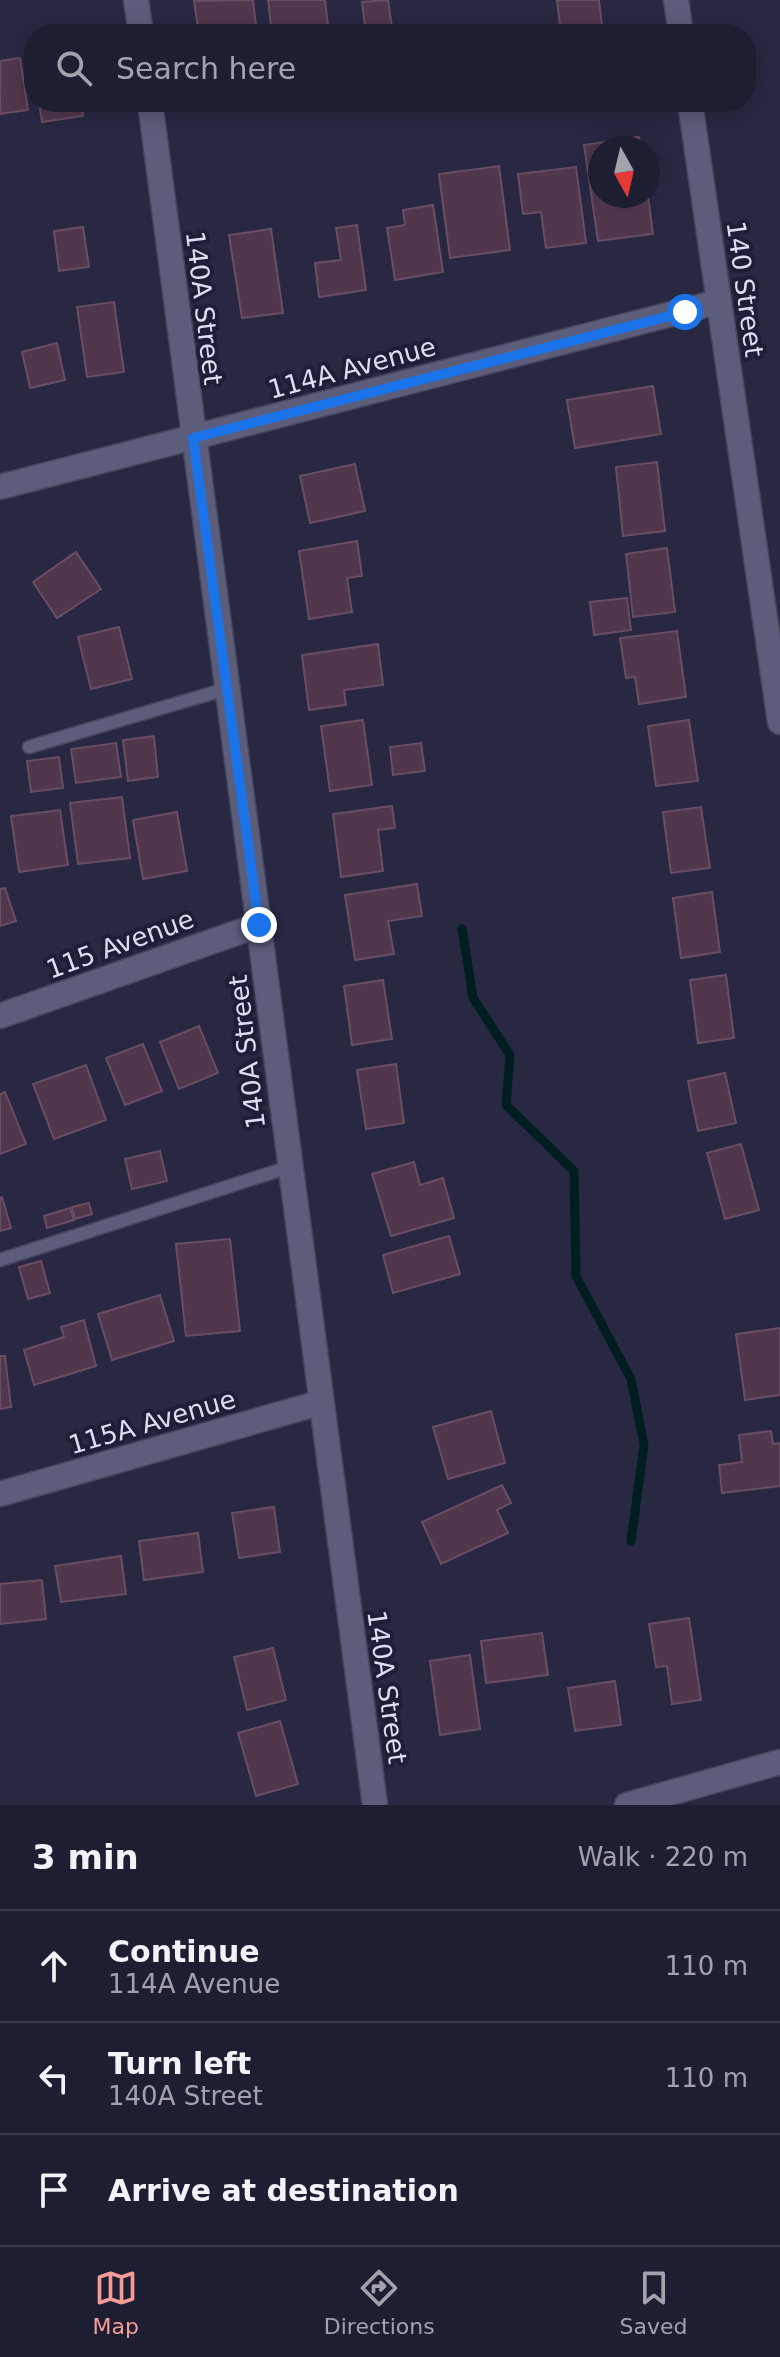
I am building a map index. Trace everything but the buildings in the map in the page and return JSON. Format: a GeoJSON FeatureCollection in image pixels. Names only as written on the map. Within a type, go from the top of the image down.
{"type":"FeatureCollection","features":[{"type":"Feature","properties":{"kind":"street"},"geometry":{"type":"LineString","coordinates":[[136,0],[140,24]]}},
{"type":"Feature","properties":{"kind":"street"},"geometry":{"type":"LineString","coordinates":[[676,0],[680,24]]}},
{"type":"Feature","properties":{"kind":"street","name":"140A Street"},"geometry":{"type":"LineString","coordinates":[[151,112],[319,1403],[375,1805]]}},
{"type":"Feature","properties":{"kind":"street","name":"140 Street"},"geometry":{"type":"LineString","coordinates":[[691,112],[780,722]]}},
{"type":"Feature","properties":{"kind":"street","name":"114A Avenue"},"geometry":{"type":"LineString","coordinates":[[0,487],[718,302]]}},
{"type":"Feature","properties":{"kind":"street","name":"115 Avenue"},"geometry":{"type":"LineString","coordinates":[[0,1016],[259,925]]}},
{"type":"Feature","properties":{"kind":"street","name":"115A Avenue"},"geometry":{"type":"LineString","coordinates":[[0,1494],[319,1403]]}},
{"type":"Feature","properties":{"kind":"street"},"geometry":{"type":"LineString","coordinates":[[627,1805],[780,1762]]}},
{"type":"Feature","properties":{"kind":"lane"},"geometry":{"type":"LineString","coordinates":[[29,747],[226,689]]}},
{"type":"Feature","properties":{"kind":"lane"},"geometry":{"type":"LineString","coordinates":[[0,1260],[289,1167]]}},
{"type":"Feature","properties":{"kind":"waterway"},"geometry":{"type":"LineString","coordinates":[[462,929],[473,998],[510,1055],[506,1105],[574,1171],[576,1276],[631,1379],[644,1445],[631,1541]]}},
{"type":"Feature","properties":{"kind":"route"},"geometry":{"type":"LineString","coordinates":[[259,925],[193,438],[685,312]]}}]}
